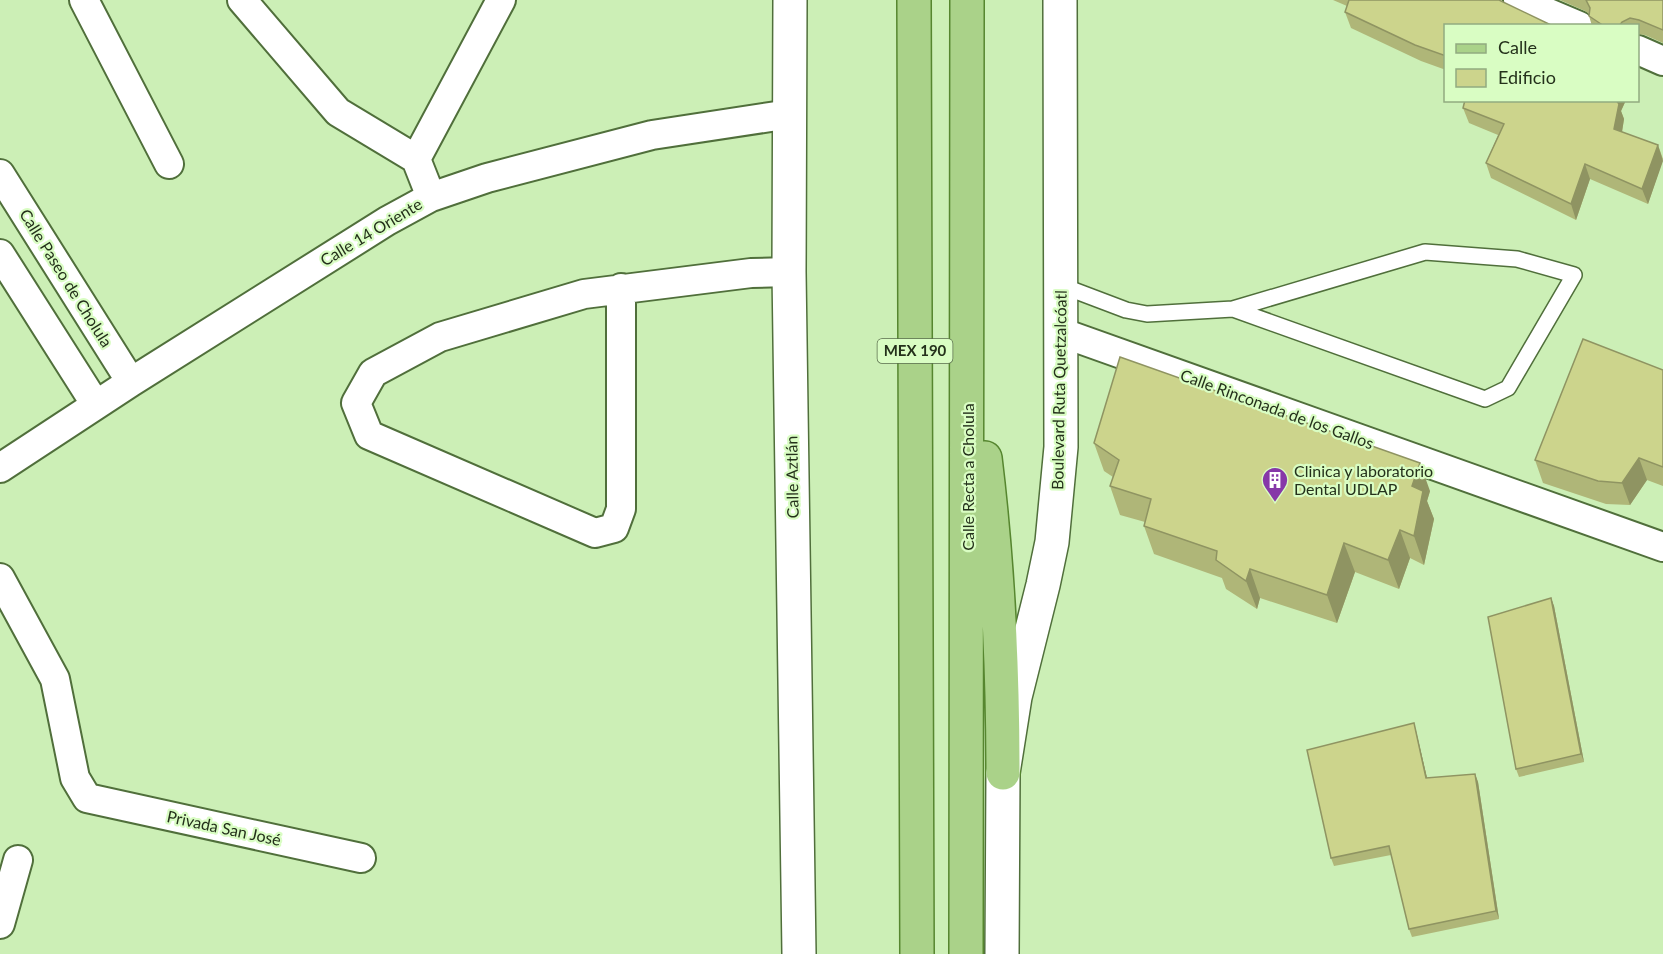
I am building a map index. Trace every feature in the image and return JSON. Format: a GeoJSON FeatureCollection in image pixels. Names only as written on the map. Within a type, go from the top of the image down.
{"type":"FeatureCollection","features":[{"type":"Feature","properties":{"kind":"main road","name":"Calle Aztlán"},"geometry":{"type":"LineString","coordinates":[[790,0],[789,272],[799,954]]}},
{"type":"Feature","properties":{"kind":"main road","name":"MEX 190"},"geometry":{"type":"LineString","coordinates":[[914,0],[917,954]]}},
{"type":"Feature","properties":{"kind":"main road","name":"Calle Recta a Cholula"},"geometry":{"type":"LineString","coordinates":[[966,954],[967,0]]}},
{"type":"Feature","properties":{"kind":"main road","name":"Boulevard Ruta Quetzalcóatl"},"geometry":{"type":"LineString","coordinates":[[1002,954],[1003,773],[1015,698],[1052,542],[1061,447],[1060,0]]}},
{"type":"Feature","properties":{"kind":"main road"},"geometry":{"type":"LineString","coordinates":[[968,350],[995,536],[1001,626],[1003,773]]}},
{"type":"Feature","properties":{"kind":"street"},"geometry":{"type":"LineString","coordinates":[[84,0],[169,164]]}},
{"type":"Feature","properties":{"kind":"street"},"geometry":{"type":"LineString","coordinates":[[242,0],[338,112],[416,159],[431,197]]}},
{"type":"Feature","properties":{"kind":"street"},"geometry":{"type":"LineString","coordinates":[[416,159],[501,0]]}},
{"type":"Feature","properties":{"kind":"street"},"geometry":{"type":"LineString","coordinates":[[1518,0],[1574,24]]}},
{"type":"Feature","properties":{"kind":"street"},"geometry":{"type":"LineString","coordinates":[[1639,50],[1663,61]]}},
{"type":"Feature","properties":{"kind":"street","name":"Calle 14 Oriente"},"geometry":{"type":"LineString","coordinates":[[0,468],[131,382],[387,221],[431,197],[487,178],[651,135],[790,114]]}},
{"type":"Feature","properties":{"kind":"street","name":"Calle Paseo de Cholula"},"geometry":{"type":"LineString","coordinates":[[0,174],[131,382]]}},
{"type":"Feature","properties":{"kind":"street"},"geometry":{"type":"LineString","coordinates":[[0,254],[96,405]]}},
{"type":"Feature","properties":{"kind":"street"},"geometry":{"type":"LineString","coordinates":[[621,288],[621,508],[614,528],[595,533],[369,435],[356,403],[373,373],[440,337],[584,294],[621,288],[751,273],[789,272]]}},
{"type":"Feature","properties":{"kind":"street","name":"Calle Rinconada de los Gallos"},"geometry":{"type":"LineString","coordinates":[[1060,332],[1663,547]]}},
{"type":"Feature","properties":{"kind":"street","name":"Privada San José"},"geometry":{"type":"LineString","coordinates":[[0,578],[55,680],[75,778],[87,798],[361,858]]}},
{"type":"Feature","properties":{"kind":"street"},"geometry":{"type":"LineString","coordinates":[[0,924],[18,860]]}},
{"type":"Feature","properties":{"kind":"lane"},"geometry":{"type":"LineString","coordinates":[[1060,285],[1126,310],[1147,314],[1233,309],[1425,252],[1517,259],[1574,275],[1508,388],[1485,399],[1233,309]]}},
{"type":"Feature","properties":{"kind":"building"},"geometry":{"type":"Polygon","coordinates":[[[1349,0],[1499,0],[1549,24],[1444,24],[1444,55],[1415,45],[1345,12],[1349,0]]]}},
{"type":"Feature","properties":{"kind":"building"},"geometry":{"type":"Polygon","coordinates":[[[1586,0],[1663,0],[1663,30],[1630,18],[1620,24],[1601,24],[1589,16],[1590,8],[1586,0]]]}},
{"type":"Feature","properties":{"kind":"building"},"geometry":{"type":"Polygon","coordinates":[[[1464,102],[1618,102],[1614,129],[1658,145],[1642,189],[1585,164],[1571,204],[1486,163],[1504,124],[1463,108],[1464,102]]]}},
{"type":"Feature","properties":{"kind":"building"},"geometry":{"type":"Polygon","coordinates":[[[1583,339],[1663,370],[1663,467],[1639,458],[1622,483],[1598,481],[1535,460],[1583,339]]]}},
{"type":"Feature","properties":{"kind":"building","name":"Clinica y laboratorio Dental UDLAP"},"geometry":{"type":"Polygon","coordinates":[[[1120,357],[1420,463],[1412,486],[1423,491],[1414,536],[1400,530],[1388,560],[1344,543],[1327,595],[1250,569],[1246,581],[1216,560],[1217,551],[1144,526],[1151,499],[1110,486],[1119,460],[1094,443],[1120,357]]]}},
{"type":"Feature","properties":{"kind":"building"},"geometry":{"type":"Polygon","coordinates":[[[1551,598],[1581,754],[1516,769],[1488,617],[1551,598]]]}},
{"type":"Feature","properties":{"kind":"building"},"geometry":{"type":"Polygon","coordinates":[[[1414,723],[1426,778],[1475,774],[1496,911],[1409,929],[1389,846],[1331,858],[1307,750],[1414,723]]]}},
{"type":"Feature","properties":{"kind":"place","name":"Clinica y laboratorio Dental UDLAP"},"geometry":{"type":"Point","coordinates":[1275,503]}}]}
